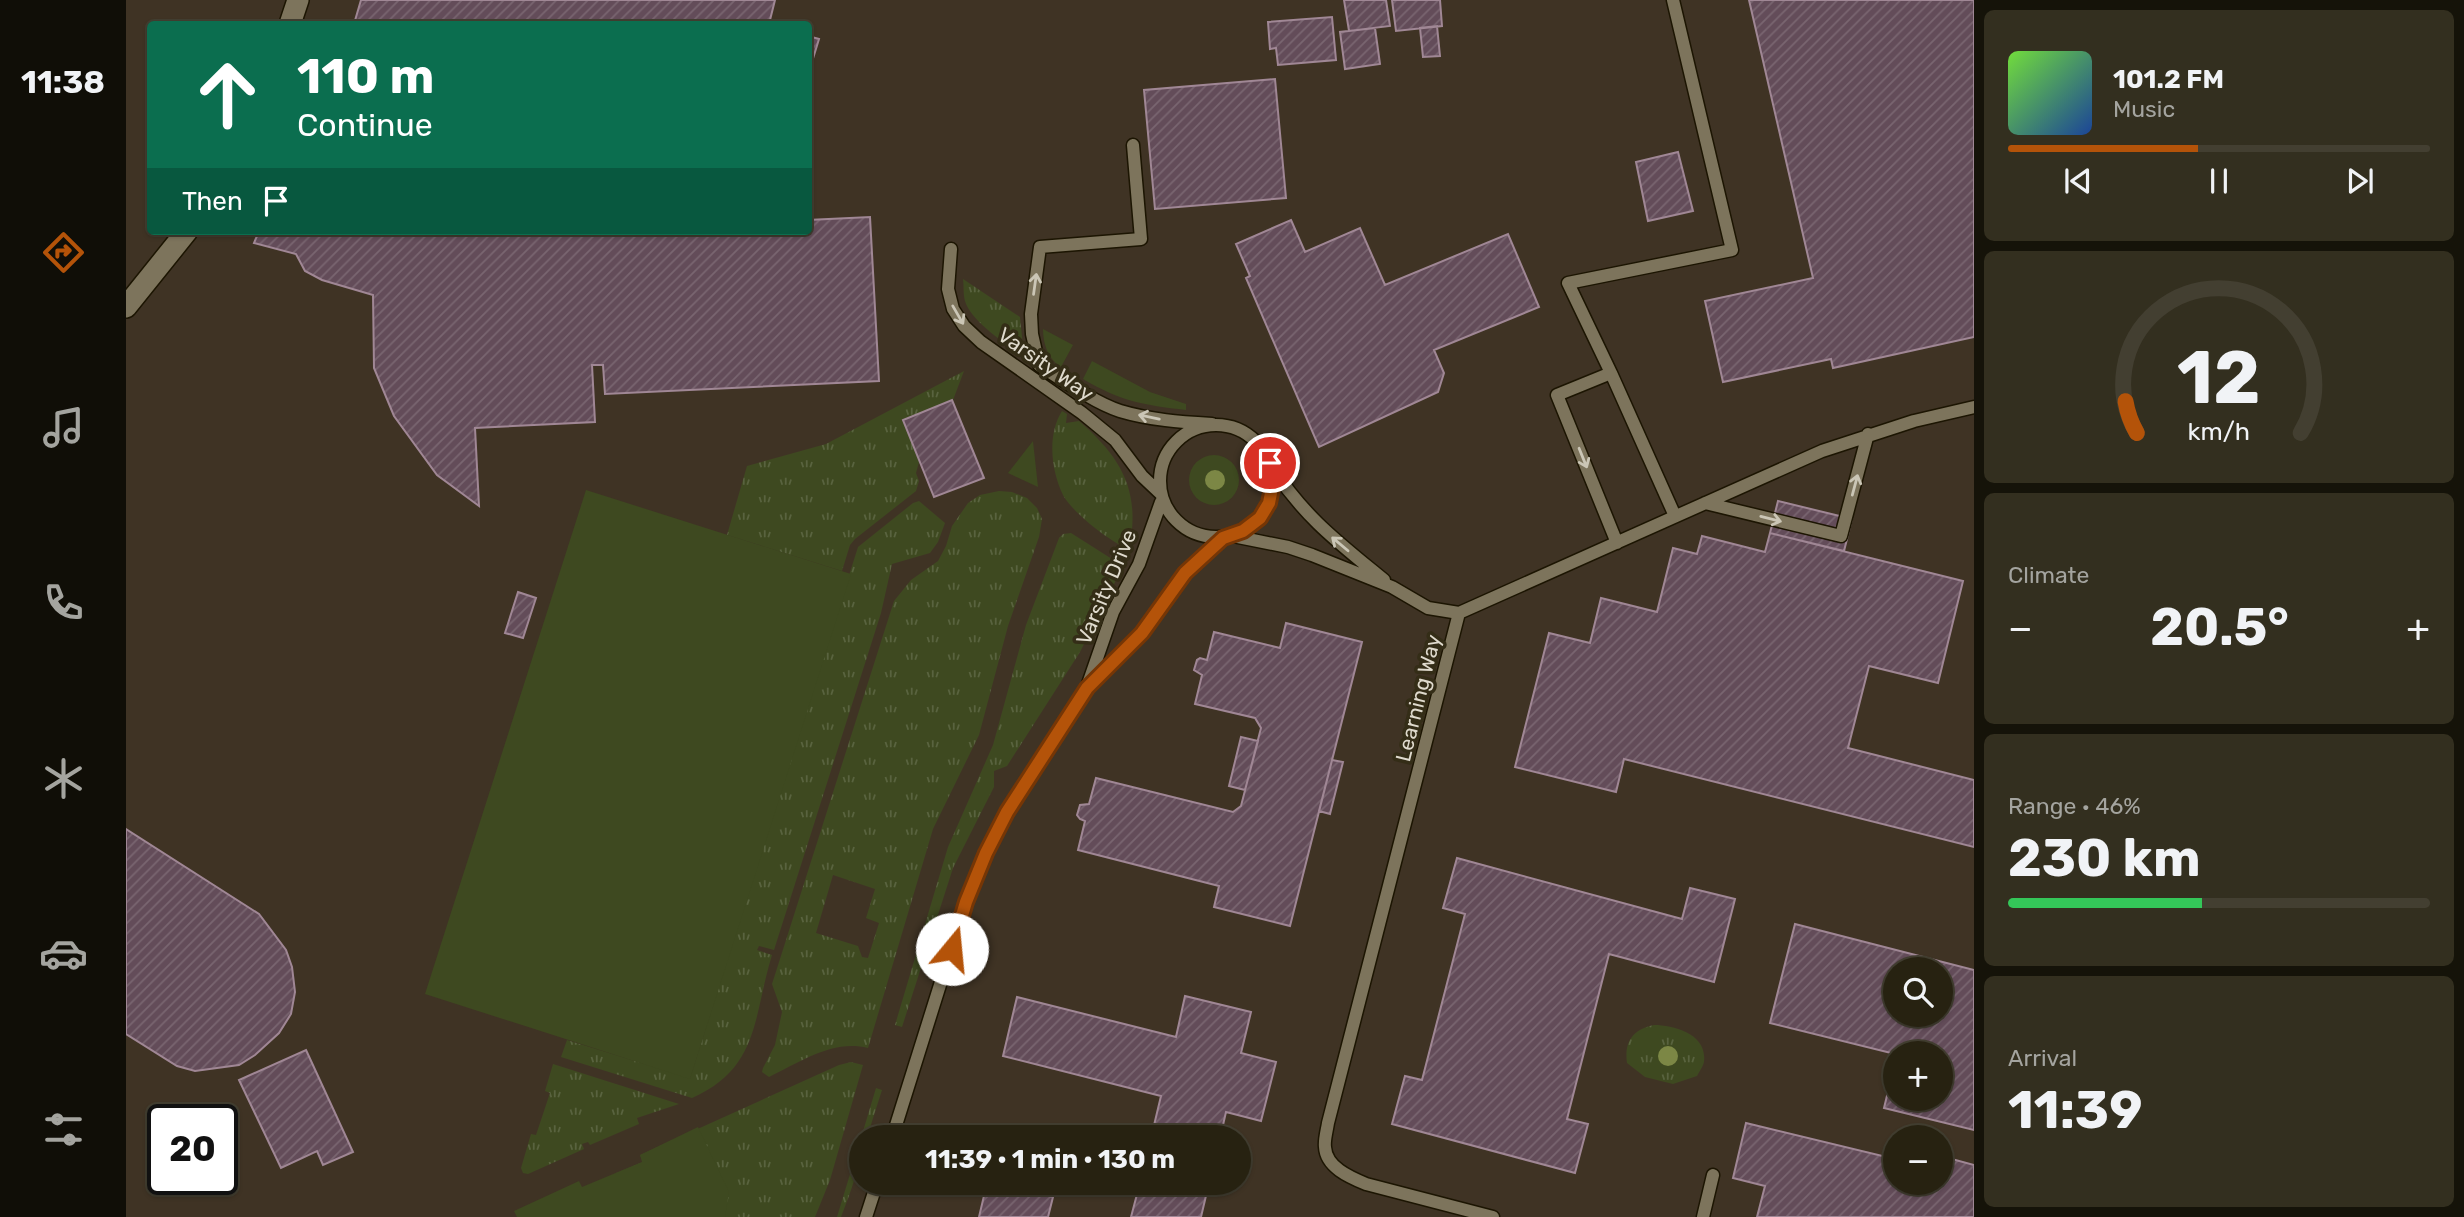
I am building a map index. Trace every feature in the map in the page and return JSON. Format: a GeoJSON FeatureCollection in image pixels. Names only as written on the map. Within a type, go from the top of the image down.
{"type":"FeatureCollection","features":[{"type":"Feature","properties":{"kind":"street"},"geometry":{"type":"LineString","coordinates":[[291,21],[298,0]]}},
{"type":"Feature","properties":{"kind":"street"},"geometry":{"type":"LineString","coordinates":[[126,307],[184,235]]}},
{"type":"Feature","properties":{"kind":"lane"},"geometry":{"type":"LineString","coordinates":[[1673,0],[1732,250],[1569,283],[1675,516]]}},
{"type":"Feature","properties":{"kind":"lane","name":"Varsity Way"},"geometry":{"type":"LineString","coordinates":[[1133,145],[1141,239],[1040,247],[1031,314],[1032,334],[1039,365],[1118,410],[1173,422],[1212,424]]}},
{"type":"Feature","properties":{"kind":"lane","name":"Varsity Way"},"geometry":{"type":"LineString","coordinates":[[951,249],[948,289],[953,309],[964,326],[981,342],[1082,413],[1115,440],[1161,497]]}},
{"type":"Feature","properties":{"kind":"lane"},"geometry":{"type":"LineString","coordinates":[[1611,373],[1557,395],[1617,542]]}},
{"type":"Feature","properties":{"kind":"lane","name":"Learning Way"},"geometry":{"type":"LineString","coordinates":[[1493,1217],[1348,1177],[1333,1165],[1325,1148],[1328,1124],[1459,613],[1822,451],[1868,434],[1974,407]]}},
{"type":"Feature","properties":{"kind":"lane"},"geometry":{"type":"LineString","coordinates":[[1392,587],[1311,518],[1291,496],[1260,445],[1245,433],[1231,426],[1212,424],[1194,429],[1178,439],[1165,456],[1159,476],[1161,497],[1184,528],[1202,536],[1228,537],[1287,547],[1392,587],[1428,608],[1459,613]]}},
{"type":"Feature","properties":{"kind":"lane"},"geometry":{"type":"LineString","coordinates":[[1705,503],[1841,536],[1868,434]]}},
{"type":"Feature","properties":{"kind":"lane"},"geometry":{"type":"LineString","coordinates":[[1228,537],[1243,531],[1260,518],[1269,503],[1273,483],[1270,463]]}},
{"type":"Feature","properties":{"kind":"lane","name":"Varsity Drive"},"geometry":{"type":"LineString","coordinates":[[1087,688],[1113,612],[1139,564],[1161,497]]}},
{"type":"Feature","properties":{"kind":"lane","name":"Varsity Drive"},"geometry":{"type":"LineString","coordinates":[[896,1125],[966,902],[986,853],[1007,812],[1087,688],[1142,633],[1185,573],[1228,537]]}},
{"type":"Feature","properties":{"kind":"lane"},"geometry":{"type":"LineString","coordinates":[[1703,1217],[1713,1175]]}},
{"type":"Feature","properties":{"kind":"lane"},"geometry":{"type":"LineString","coordinates":[[866,1217],[873,1195]]}},
{"type":"Feature","properties":{"kind":"shaded area"},"geometry":{"type":"Polygon","coordinates":[[[126,0],[1974,0],[1974,1217],[126,1217],[126,0]]]}},
{"type":"Feature","properties":{"kind":"green space"},"geometry":{"type":"Polygon","coordinates":[[[963,279],[1020,317],[1024,357],[974,317],[965,301],[963,279]]]}},
{"type":"Feature","properties":{"kind":"green space"},"geometry":{"type":"Polygon","coordinates":[[[1043,329],[1073,345],[1061,367],[1047,351],[1043,329]]]}},
{"type":"Feature","properties":{"kind":"green space"},"geometry":{"type":"Polygon","coordinates":[[[1092,361],[1150,392],[1186,404],[1186,410],[1132,401],[1096,386],[1083,379],[1092,361]]]}},
{"type":"Feature","properties":{"kind":"green space"},"geometry":{"type":"Polygon","coordinates":[[[964,371],[953,400],[903,420],[919,462],[916,491],[855,539],[850,545],[842,571],[727,535],[747,466],[826,444],[964,371]]]}},
{"type":"Feature","properties":{"kind":"green space"},"geometry":{"type":"Polygon","coordinates":[[[1062,411],[1067,414],[1066,423],[1079,421],[1094,435],[1107,449],[1125,478],[1132,510],[1129,549],[1093,526],[1063,495],[1052,453],[1054,431],[1062,411]]]}},
{"type":"Feature","properties":{"kind":"green space"},"geometry":{"type":"Polygon","coordinates":[[[1033,441],[1038,487],[1008,473],[1033,441]]]}},
{"type":"Feature","properties":{"kind":"green space"},"geometry":{"type":"Polygon","coordinates":[[[1214,455],[1232,462],[1239,480],[1232,498],[1214,505],[1196,498],[1189,480],[1196,462],[1214,455]]]}},
{"type":"Feature","properties":{"kind":"green space"},"geometry":{"type":"Polygon","coordinates":[[[586,490],[851,574],[690,1079],[425,994],[586,490]]]}},
{"type":"Feature","properties":{"kind":"green space"},"geometry":{"type":"Polygon","coordinates":[[[999,491],[1012,492],[1027,498],[1037,508],[1042,519],[1039,537],[1008,626],[979,735],[933,829],[868,1048],[855,1046],[829,1049],[769,1077],[762,1072],[775,1045],[782,1012],[772,984],[894,601],[911,580],[938,561],[952,526],[968,503],[980,495],[999,491]],[[833,875],[816,933],[858,946],[862,957],[868,958],[879,923],[866,918],[875,889],[833,875]]]}},
{"type":"Feature","properties":{"kind":"green space"},"geometry":{"type":"Polygon","coordinates":[[[919,501],[945,523],[938,542],[930,553],[892,564],[881,613],[774,950],[759,946],[757,950],[772,955],[756,1019],[742,1056],[731,1072],[714,1086],[692,1098],[561,1057],[567,1040],[690,1078],[858,547],[919,501]]]}},
{"type":"Feature","properties":{"kind":"green space"},"geometry":{"type":"Polygon","coordinates":[[[1071,533],[1123,566],[1080,652],[1007,766],[994,771],[994,787],[953,868],[902,1027],[895,1025],[948,847],[993,745],[1026,625],[1059,538],[1063,534],[1071,533]]]}},
{"type":"Feature","properties":{"kind":"green space"},"geometry":{"type":"Polygon","coordinates":[[[1654,1025],[1679,1029],[1695,1038],[1704,1052],[1704,1061],[1697,1076],[1673,1084],[1645,1077],[1627,1063],[1627,1049],[1635,1033],[1654,1025]]]}},
{"type":"Feature","properties":{"kind":"green space"},"geometry":{"type":"Polygon","coordinates":[[[851,1062],[863,1065],[830,1180],[815,1217],[638,1217],[616,1173],[643,1162],[640,1155],[851,1062]]]}},
{"type":"Feature","properties":{"kind":"green space"},"geometry":{"type":"Polygon","coordinates":[[[553,1064],[679,1104],[637,1118],[639,1124],[590,1145],[588,1142],[582,1144],[584,1149],[528,1174],[523,1173],[521,1168],[531,1134],[536,1135],[550,1093],[545,1091],[553,1064]]]}},
{"type":"Feature","properties":{"kind":"green space"},"geometry":{"type":"Polygon","coordinates":[[[876,1088],[882,1090],[871,1125],[865,1125],[876,1088]]]}},
{"type":"Feature","properties":{"kind":"green space"},"geometry":{"type":"Polygon","coordinates":[[[698,1127],[729,1192],[725,1217],[517,1217],[514,1211],[579,1181],[582,1187],[642,1162],[640,1155],[698,1127]]]}},
{"type":"Feature","properties":{"kind":"green space"},"geometry":{"type":"Polygon","coordinates":[[[849,1178],[849,1195],[841,1217],[837,1217],[849,1178]]]}},
{"type":"Feature","properties":{"kind":"building"},"geometry":{"type":"Polygon","coordinates":[[[361,0],[775,0],[770,21],[355,21],[361,0]]]}},
{"type":"Feature","properties":{"kind":"building"},"geometry":{"type":"Polygon","coordinates":[[[1344,0],[1386,0],[1390,26],[1349,31],[1344,0]]]}},
{"type":"Feature","properties":{"kind":"building"},"geometry":{"type":"Polygon","coordinates":[[[1392,0],[1440,0],[1442,26],[1396,31],[1392,0]]]}},
{"type":"Feature","properties":{"kind":"building"},"geometry":{"type":"Polygon","coordinates":[[[1749,0],[1974,0],[1974,337],[1833,368],[1831,359],[1723,382],[1705,301],[1813,278],[1749,0]]]}},
{"type":"Feature","properties":{"kind":"building"},"geometry":{"type":"Polygon","coordinates":[[[1332,17],[1336,60],[1278,65],[1276,48],[1270,49],[1268,22],[1332,17]]]}},
{"type":"Feature","properties":{"kind":"building"},"geometry":{"type":"Polygon","coordinates":[[[1437,26],[1440,56],[1423,57],[1420,28],[1437,26]]]}},
{"type":"Feature","properties":{"kind":"building"},"geometry":{"type":"Polygon","coordinates":[[[1375,28],[1380,64],[1345,69],[1340,32],[1375,28]]]}},
{"type":"Feature","properties":{"kind":"building"},"geometry":{"type":"Polygon","coordinates":[[[812,37],[819,39],[812,62],[812,37]]]}},
{"type":"Feature","properties":{"kind":"building"},"geometry":{"type":"Polygon","coordinates":[[[1275,79],[1286,198],[1155,209],[1144,90],[1275,79]]]}},
{"type":"Feature","properties":{"kind":"building"},"geometry":{"type":"Polygon","coordinates":[[[1678,152],[1693,211],[1648,221],[1636,162],[1678,152]]]}},
{"type":"Feature","properties":{"kind":"building"},"geometry":{"type":"Polygon","coordinates":[[[870,217],[879,381],[605,394],[603,365],[592,365],[595,422],[475,428],[479,506],[437,475],[394,416],[374,368],[373,295],[322,280],[305,271],[296,254],[254,243],[257,235],[812,235],[812,220],[870,217]]]}},
{"type":"Feature","properties":{"kind":"building"},"geometry":{"type":"Polygon","coordinates":[[[1291,220],[1305,252],[1360,228],[1385,285],[1508,234],[1539,307],[1434,350],[1444,373],[1438,392],[1319,447],[1246,278],[1250,276],[1236,244],[1291,220]]]}},
{"type":"Feature","properties":{"kind":"building"},"geometry":{"type":"Polygon","coordinates":[[[952,400],[984,478],[934,497],[903,420],[952,400]]]}},
{"type":"Feature","properties":{"kind":"building"},"geometry":{"type":"Polygon","coordinates":[[[1778,501],[1852,519],[1844,551],[1770,533],[1778,501]]]}},
{"type":"Feature","properties":{"kind":"building"},"geometry":{"type":"Polygon","coordinates":[[[1770,533],[1963,581],[1938,683],[1869,666],[1848,748],[1974,780],[1974,847],[1624,759],[1616,792],[1515,767],[1549,633],[1590,643],[1601,598],[1657,612],[1673,548],[1697,554],[1702,536],[1765,552],[1770,533]]]}},
{"type":"Feature","properties":{"kind":"building"},"geometry":{"type":"Polygon","coordinates":[[[518,592],[536,598],[523,638],[505,633],[518,592]]]}},
{"type":"Feature","properties":{"kind":"building"},"geometry":{"type":"Polygon","coordinates":[[[1286,623],[1362,642],[1290,926],[1214,907],[1219,886],[1078,850],[1085,821],[1077,815],[1080,805],[1089,804],[1096,778],[1233,812],[1241,806],[1261,728],[1255,718],[1195,704],[1202,675],[1194,670],[1197,660],[1207,660],[1214,632],[1280,648],[1286,623]]]}},
{"type":"Feature","properties":{"kind":"building"},"geometry":{"type":"Polygon","coordinates":[[[1241,737],[1258,741],[1245,790],[1229,786],[1241,737]]]}},
{"type":"Feature","properties":{"kind":"building"},"geometry":{"type":"Polygon","coordinates":[[[1332,760],[1343,762],[1330,814],[1319,811],[1332,760]]]}},
{"type":"Feature","properties":{"kind":"building"},"geometry":{"type":"Polygon","coordinates":[[[126,829],[259,914],[286,950],[292,967],[295,992],[291,1014],[279,1033],[255,1055],[239,1065],[195,1071],[177,1066],[126,1034],[126,829]]]}},
{"type":"Feature","properties":{"kind":"building"},"geometry":{"type":"Polygon","coordinates":[[[1457,858],[1682,919],[1690,888],[1735,899],[1714,982],[1609,954],[1567,1119],[1588,1124],[1575,1173],[1392,1124],[1405,1076],[1422,1080],[1465,914],[1443,908],[1457,858]]]}},
{"type":"Feature","properties":{"kind":"building"},"geometry":{"type":"Polygon","coordinates":[[[1795,924],[1923,957],[1883,957],[1883,1027],[1953,1027],[1953,965],[1974,970],[1974,1130],[1896,1111],[1953,1111],[1953,1041],[1883,1041],[1883,1051],[1770,1023],[1795,924]]]}},
{"type":"Feature","properties":{"kind":"building"},"geometry":{"type":"Polygon","coordinates":[[[1185,996],[1251,1012],[1241,1053],[1276,1062],[1261,1121],[1226,1112],[1223,1125],[1154,1125],[1161,1096],[1003,1056],[1017,997],[1176,1037],[1185,996]]]}},
{"type":"Feature","properties":{"kind":"building"},"geometry":{"type":"Polygon","coordinates":[[[306,1050],[353,1152],[323,1165],[317,1151],[281,1168],[239,1080],[306,1050]]]}},
{"type":"Feature","properties":{"kind":"building"},"geometry":{"type":"Polygon","coordinates":[[[1746,1123],[1883,1156],[1883,1195],[1953,1195],[1953,1159],[1974,1165],[1974,1217],[1757,1217],[1765,1186],[1733,1178],[1746,1123]]]}},
{"type":"Feature","properties":{"kind":"building"},"geometry":{"type":"Polygon","coordinates":[[[984,1195],[1053,1197],[1048,1217],[979,1217],[984,1195]]]}},
{"type":"Feature","properties":{"kind":"building"},"geometry":{"type":"Polygon","coordinates":[[[1137,1195],[1206,1195],[1201,1217],[1131,1217],[1137,1195]]]}},
{"type":"Feature","properties":{"kind":"route"},"geometry":{"type":"LineString","coordinates":[[952,949],[966,902],[986,853],[1032,772],[1087,688],[1142,633],[1185,573],[1223,538],[1243,531],[1260,518],[1269,503],[1273,483],[1270,463]]}}]}
